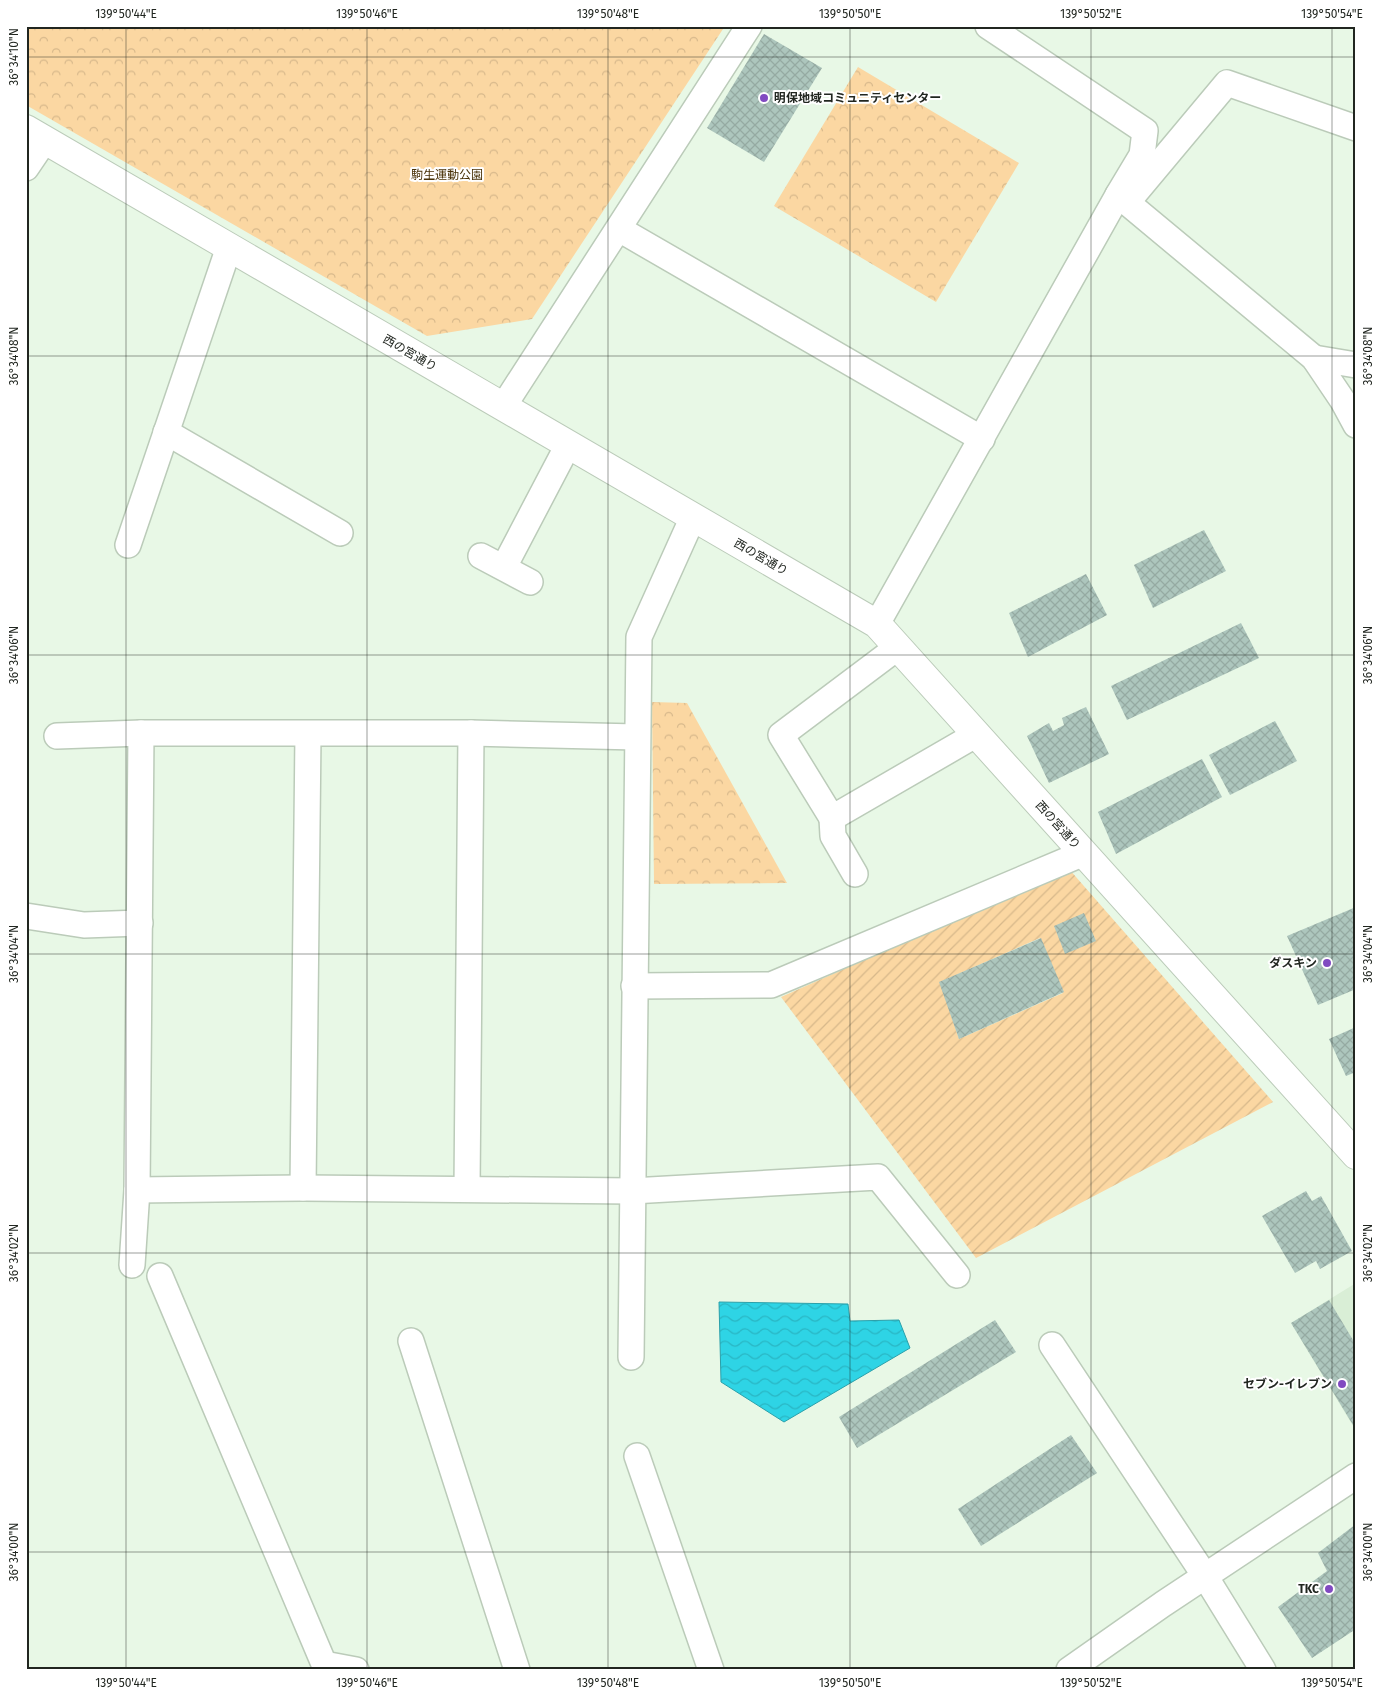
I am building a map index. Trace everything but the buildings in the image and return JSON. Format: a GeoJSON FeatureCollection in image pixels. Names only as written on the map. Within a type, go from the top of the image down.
{"type":"FeatureCollection","features":[{"type":"Feature","properties":{"kind":"street"},"geometry":{"type":"LineString","coordinates":[[503,407],[748,26]]}},
{"type":"Feature","properties":{"kind":"street"},"geometry":{"type":"LineString","coordinates":[[877,624],[982,439],[1123,199],[1142,156],[1145,131],[988,26]]}},
{"type":"Feature","properties":{"kind":"street"},"geometry":{"type":"LineString","coordinates":[[1123,199],[1227,83],[1356,128]]}},
{"type":"Feature","properties":{"kind":"street"},"geometry":{"type":"LineString","coordinates":[[26,168],[36,134]]}},
{"type":"Feature","properties":{"kind":"street","name":"西の宮通り"},"geometry":{"type":"LineString","coordinates":[[36,134],[877,624],[1356,1155]]}},
{"type":"Feature","properties":{"kind":"street"},"geometry":{"type":"LineString","coordinates":[[1123,199],[1314,358],[1356,425]]}},
{"type":"Feature","properties":{"kind":"street"},"geometry":{"type":"LineString","coordinates":[[619,229],[982,439]]}},
{"type":"Feature","properties":{"kind":"street"},"geometry":{"type":"LineString","coordinates":[[128,545],[229,247]]}},
{"type":"Feature","properties":{"kind":"street"},"geometry":{"type":"LineString","coordinates":[[1314,358],[1356,366]]}},
{"type":"Feature","properties":{"kind":"street"},"geometry":{"type":"LineString","coordinates":[[166,432],[340,533]]}},
{"type":"Feature","properties":{"kind":"street"},"geometry":{"type":"LineString","coordinates":[[504,567],[568,444]]}},
{"type":"Feature","properties":{"kind":"street"},"geometry":{"type":"LineString","coordinates":[[631,1357],[638,637],[693,517]]}},
{"type":"Feature","properties":{"kind":"street"},"geometry":{"type":"LineString","coordinates":[[481,556],[530,582]]}},
{"type":"Feature","properties":{"kind":"street"},"geometry":{"type":"LineString","coordinates":[[855,874],[834,836],[832,818],[781,735],[898,647]]}},
{"type":"Feature","properties":{"kind":"street"},"geometry":{"type":"LineString","coordinates":[[57,736],[141,733],[470,733],[637,737]]}},
{"type":"Feature","properties":{"kind":"street"},"geometry":{"type":"LineString","coordinates":[[132,1265],[137,1190],[141,733]]}},
{"type":"Feature","properties":{"kind":"street"},"geometry":{"type":"LineString","coordinates":[[467,1190],[470,733]]}},
{"type":"Feature","properties":{"kind":"street"},"geometry":{"type":"LineString","coordinates":[[303,1188],[308,734]]}},
{"type":"Feature","properties":{"kind":"street"},"geometry":{"type":"LineString","coordinates":[[832,818],[977,734]]}},
{"type":"Feature","properties":{"kind":"street"},"geometry":{"type":"LineString","coordinates":[[634,986],[771,986],[1084,852]]}},
{"type":"Feature","properties":{"kind":"street"},"geometry":{"type":"LineString","coordinates":[[26,916],[84,925],[140,923]]}},
{"type":"Feature","properties":{"kind":"street"},"geometry":{"type":"LineString","coordinates":[[137,1190],[303,1188],[632,1191],[878,1177],[957,1274]]}},
{"type":"Feature","properties":{"kind":"street"},"geometry":{"type":"LineString","coordinates":[[160,1276],[324,1664],[356,1670]]}},
{"type":"Feature","properties":{"kind":"street"},"geometry":{"type":"LineString","coordinates":[[411,1341],[517,1670]]}},
{"type":"Feature","properties":{"kind":"street"},"geometry":{"type":"LineString","coordinates":[[1052,1345],[1205,1576],[1263,1670]]}},
{"type":"Feature","properties":{"kind":"street"},"geometry":{"type":"LineString","coordinates":[[637,1456],[710,1670]]}},
{"type":"Feature","properties":{"kind":"street"},"geometry":{"type":"LineString","coordinates":[[1068,1670],[1356,1476]]}},
{"type":"Feature","properties":{"kind":"shaded area","name":"セブン-イレブン"},"geometry":{"type":"Polygon","coordinates":[[[1356,1283],[1356,1431],[1291,1323],[1356,1283]]]}},
{"type":"Feature","properties":{"kind":"green space","name":"駒生運動公園"},"geometry":{"type":"Polygon","coordinates":[[[26,26],[725,26],[532,319],[427,336],[26,105],[26,26]]]}},
{"type":"Feature","properties":{"kind":"green space"},"geometry":{"type":"Polygon","coordinates":[[[858,67],[1019,163],[936,302],[774,206],[858,67]]]}},
{"type":"Feature","properties":{"kind":"green space"},"geometry":{"type":"Polygon","coordinates":[[[652,702],[687,703],[787,883],[654,884],[652,702]]]}},
{"type":"Feature","properties":{"kind":"green space"},"geometry":{"type":"Polygon","coordinates":[[[1069,869],[1273,1102],[976,1258],[781,997],[1069,869]],[[1040,938],[940,982],[959,1039],[1063,993],[1040,938]]]}},
{"type":"Feature","properties":{"kind":"water"},"geometry":{"type":"Polygon","coordinates":[[[719,1302],[848,1304],[850,1321],[899,1320],[910,1348],[784,1422],[721,1382],[719,1302]]]}},
{"type":"Feature","properties":{"kind":"place","name":"明保地域コミュニティセンター"},"geometry":{"type":"Point","coordinates":[764,98]}},
{"type":"Feature","properties":{"kind":"place","name":"ダスキン"},"geometry":{"type":"Point","coordinates":[1327,963]}},
{"type":"Feature","properties":{"kind":"place","name":"セブン-イレブン"},"geometry":{"type":"Point","coordinates":[1342,1384]}},
{"type":"Feature","properties":{"kind":"place","name":"TKC"},"geometry":{"type":"Point","coordinates":[1329,1589]}}]}
